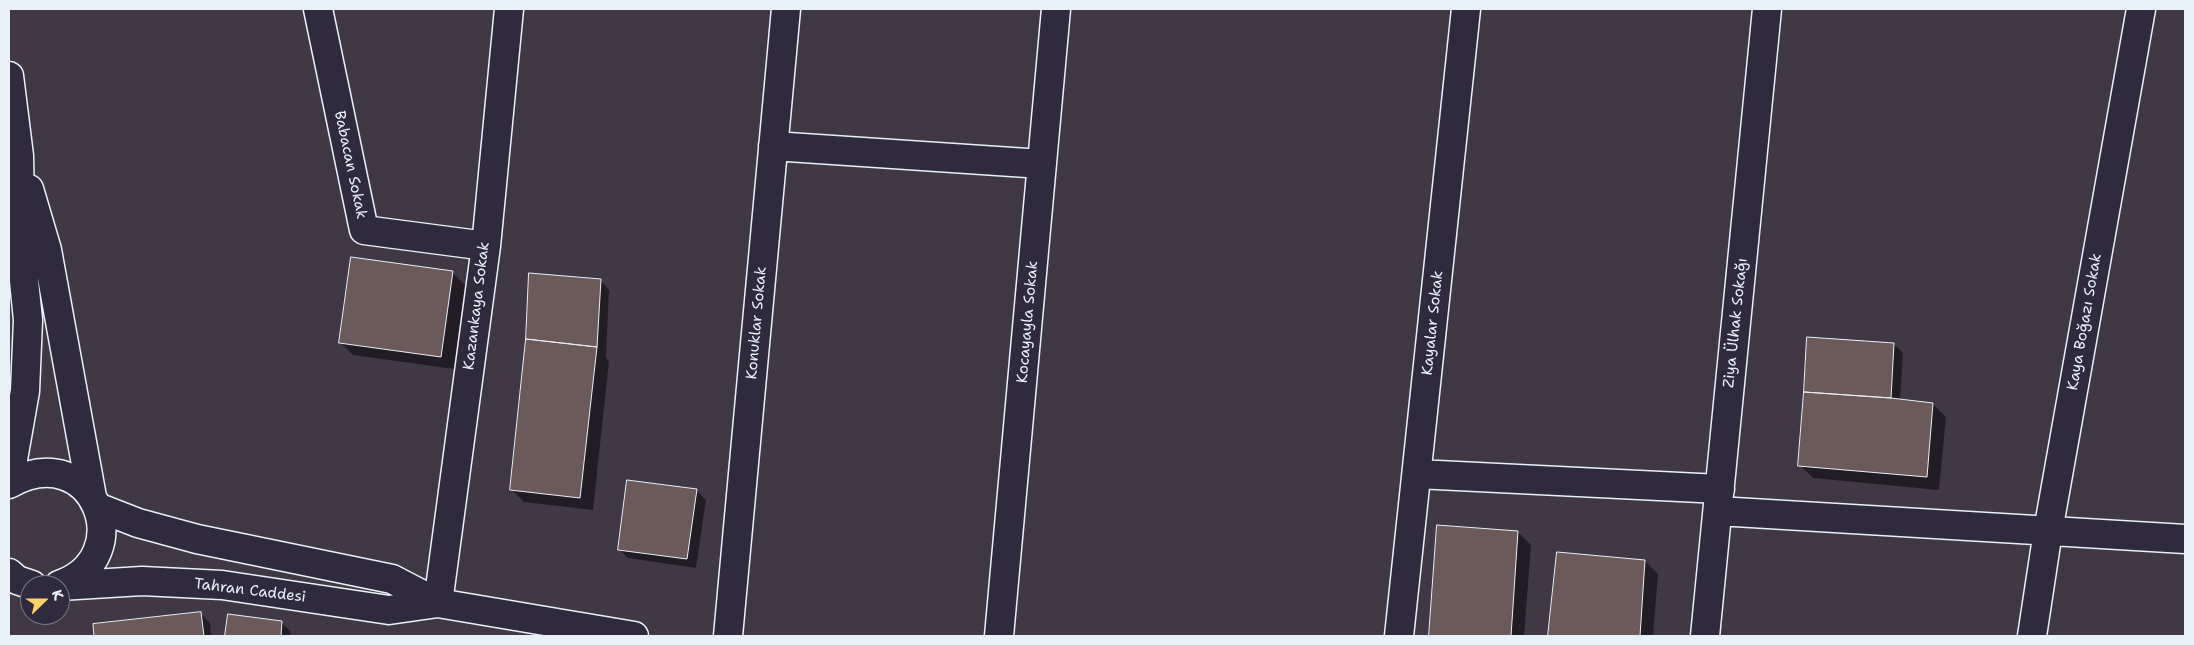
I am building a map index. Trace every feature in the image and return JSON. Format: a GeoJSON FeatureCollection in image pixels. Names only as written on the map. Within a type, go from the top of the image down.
{"type":"FeatureCollection","features":[{"type":"Feature","properties":{"kind":"street","name":"Babacan Sokak"},"geometry":{"type":"LineString","coordinates":[[318,9],[364,230],[486,246]]}},
{"type":"Feature","properties":{"kind":"street","name":"Kazankaya Sokak"},"geometry":{"type":"LineString","coordinates":[[438,603],[486,246],[509,9]]}},
{"type":"Feature","properties":{"kind":"street","name":"Konuklar Sokak"},"geometry":{"type":"LineString","coordinates":[[728,636],[786,9]]}},
{"type":"Feature","properties":{"kind":"street","name":"Kocayayla Sokak"},"geometry":{"type":"LineString","coordinates":[[999,636],[1056,9]]}},
{"type":"Feature","properties":{"kind":"street","name":"Kayalar Sokak"},"geometry":{"type":"LineString","coordinates":[[1400,636],[1466,9]]}},
{"type":"Feature","properties":{"kind":"street","name":"Ziya Ülhak Sokağı"},"geometry":{"type":"LineString","coordinates":[[1705,636],[1767,9]]}},
{"type":"Feature","properties":{"kind":"street","name":"Kaya Boğazı Sokak"},"geometry":{"type":"LineString","coordinates":[[2032,636],[2048,531],[2140,9]]}},
{"type":"Feature","properties":{"kind":"street"},"geometry":{"type":"LineString","coordinates":[[9,76],[19,156],[21,251],[28,320],[25,391],[9,483]]}},
{"type":"Feature","properties":{"kind":"street"},"geometry":{"type":"LineString","coordinates":[[773,146],[1042,164]]}},
{"type":"Feature","properties":{"kind":"street"},"geometry":{"type":"LineString","coordinates":[[19,156],[47,250],[94,502],[102,533],[97,552],[86,568],[70,580]]}},
{"type":"Feature","properties":{"kind":"street"},"geometry":{"type":"LineString","coordinates":[[9,483],[25,475],[44,472],[62,475],[79,483],[94,502]]}},
{"type":"Feature","properties":{"kind":"street"},"geometry":{"type":"LineString","coordinates":[[1417,474],[2048,531],[2185,540]]}},
{"type":"Feature","properties":{"kind":"street","name":"Tahran Caddesi"},"geometry":{"type":"LineString","coordinates":[[94,502],[138,523],[198,539],[392,578],[438,603]]}},
{"type":"Feature","properties":{"kind":"street","name":"Tahran Caddesi"},"geometry":{"type":"LineString","coordinates":[[70,585],[142,581],[222,585],[389,610],[438,603],[634,636]]}},
{"type":"Feature","properties":{"kind":"building"},"geometry":{"type":"Polygon","coordinates":[[[351,257],[453,271],[441,357],[339,343],[351,257]]]}},
{"type":"Feature","properties":{"kind":"building"},"geometry":{"type":"Polygon","coordinates":[[[529,273],[601,279],[597,347],[526,339],[529,273]]]}},
{"type":"Feature","properties":{"kind":"building"},"geometry":{"type":"Polygon","coordinates":[[[1807,337],[1894,343],[1891,398],[1804,392],[1807,337]]]}},
{"type":"Feature","properties":{"kind":"building"},"geometry":{"type":"Polygon","coordinates":[[[526,339],[597,347],[580,498],[510,490],[526,339]]]}},
{"type":"Feature","properties":{"kind":"building"},"geometry":{"type":"Polygon","coordinates":[[[1804,392],[1933,403],[1927,477],[1798,466],[1804,392]]]}},
{"type":"Feature","properties":{"kind":"building"},"geometry":{"type":"Polygon","coordinates":[[[627,480],[697,489],[687,559],[618,550],[627,480]]]}},
{"type":"Feature","properties":{"kind":"building"},"geometry":{"type":"Polygon","coordinates":[[[1437,525],[1518,531],[1511,636],[1429,636],[1437,525]]]}},
{"type":"Feature","properties":{"kind":"building"},"geometry":{"type":"Polygon","coordinates":[[[1557,552],[1645,560],[1640,636],[1548,636],[1557,552]]]}},
{"type":"Feature","properties":{"kind":"building"},"geometry":{"type":"Polygon","coordinates":[[[201,612],[204,636],[94,636],[93,624],[201,612]]]}},
{"type":"Feature","properties":{"kind":"building"},"geometry":{"type":"Polygon","coordinates":[[[228,614],[282,621],[281,636],[225,636],[228,614]]]}}]}
